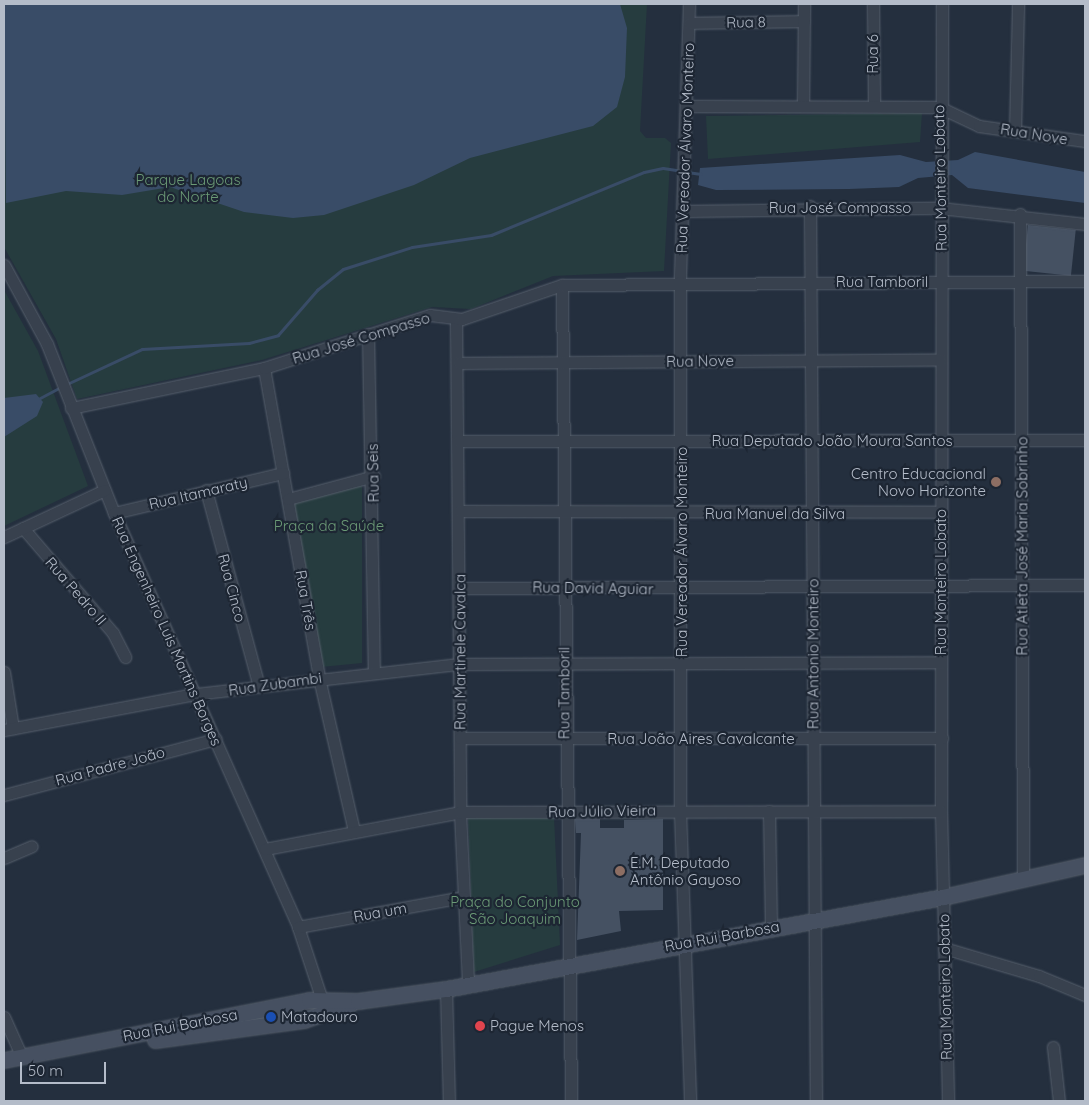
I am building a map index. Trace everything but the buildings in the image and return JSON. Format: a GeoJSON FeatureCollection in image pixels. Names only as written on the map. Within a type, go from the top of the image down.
{"type":"FeatureCollection","features":[{"type":"Feature","properties":{"kind":"street","name":"Rua Vereador Álvaro Monteiro"},"geometry":{"type":"LineString","coordinates":[[689,4],[688,106],[680,282],[683,662],[680,810],[690,1101]]}},
{"type":"Feature","properties":{"kind":"street"},"geometry":{"type":"LineString","coordinates":[[803,105],[804,4]]}},
{"type":"Feature","properties":{"kind":"street","name":"Rua 6"},"geometry":{"type":"LineString","coordinates":[[874,4],[874,105]]}},
{"type":"Feature","properties":{"kind":"street","name":"Rua Monteiro Lobato"},"geometry":{"type":"LineString","coordinates":[[942,4],[939,107],[942,586],[941,811],[948,1101]]}},
{"type":"Feature","properties":{"kind":"street"},"geometry":{"type":"LineString","coordinates":[[1015,130],[1018,4]]}},
{"type":"Feature","properties":{"kind":"street","name":"Rua 8"},"geometry":{"type":"LineString","coordinates":[[689,23],[804,21]]}},
{"type":"Feature","properties":{"kind":"street","name":"Rua Nove"},"geometry":{"type":"LineString","coordinates":[[688,106],[874,105],[939,107],[979,126],[1085,141]]}},
{"type":"Feature","properties":{"kind":"street","name":"Rua José Compasso"},"geometry":{"type":"LineString","coordinates":[[683,211],[810,206],[940,208],[1020,214],[1085,224]]}},
{"type":"Feature","properties":{"kind":"street","name":"Rua Antonio Monteiro"},"geometry":{"type":"LineString","coordinates":[[810,206],[813,441],[813,920],[816,1101]]}},
{"type":"Feature","properties":{"kind":"street","name":"Rua Atleta José Maria Sobrinho"},"geometry":{"type":"LineString","coordinates":[[1020,214],[1018,282],[1022,441],[1023,878]]}},
{"type":"Feature","properties":{"kind":"street","name":"Rua Engenheiro Luis Martins Borges"},"geometry":{"type":"LineString","coordinates":[[4,265],[57,370],[104,490],[265,849],[298,927],[322,1000]]}},
{"type":"Feature","properties":{"kind":"street","name":"Rua Tamboril"},"geometry":{"type":"LineString","coordinates":[[680,282],[1085,281]]}},
{"type":"Feature","properties":{"kind":"street","name":"Rua José Compasso"},"geometry":{"type":"LineString","coordinates":[[69,403],[264,368],[430,315],[456,320],[562,285],[680,282]]}},
{"type":"Feature","properties":{"kind":"street","name":"Rua Tamboril"},"geometry":{"type":"LineString","coordinates":[[562,285],[564,363],[566,966],[571,1101]]}},
{"type":"Feature","properties":{"kind":"street","name":"Rua Martinele Cavalca"},"geometry":{"type":"LineString","coordinates":[[456,320],[459,363],[460,812],[468,984]]}},
{"type":"Feature","properties":{"kind":"street","name":"Rua Seis"},"geometry":{"type":"LineString","coordinates":[[368,334],[374,476],[374,672]]}},
{"type":"Feature","properties":{"kind":"street","name":"Rua Nove"},"geometry":{"type":"LineString","coordinates":[[459,363],[680,362],[812,359],[940,360]]}},
{"type":"Feature","properties":{"kind":"street","name":"Rua Três"},"geometry":{"type":"LineString","coordinates":[[264,368],[319,678],[354,831]]}},
{"type":"Feature","properties":{"kind":"street","name":"Rua Deputado João Moura Santos"},"geometry":{"type":"LineString","coordinates":[[459,441],[563,443],[1085,440]]}},
{"type":"Feature","properties":{"kind":"street","name":"Rua Itamaraty"},"geometry":{"type":"LineString","coordinates":[[114,513],[283,472]]}},
{"type":"Feature","properties":{"kind":"street"},"geometry":{"type":"LineString","coordinates":[[288,499],[374,476]]}},
{"type":"Feature","properties":{"kind":"street"},"geometry":{"type":"LineString","coordinates":[[4,537],[104,490]]}},
{"type":"Feature","properties":{"kind":"street","name":"Rua Cinco"},"geometry":{"type":"LineString","coordinates":[[206,490],[259,686]]}},
{"type":"Feature","properties":{"kind":"street","name":"Rua Manuel da Silva"},"geometry":{"type":"LineString","coordinates":[[460,511],[681,514],[941,512]]}},
{"type":"Feature","properties":{"kind":"street","name":"Rua Pedro II"},"geometry":{"type":"LineString","coordinates":[[23,528],[113,634],[125,657]]}},
{"type":"Feature","properties":{"kind":"street","name":"Rua David Aguiar"},"geometry":{"type":"LineString","coordinates":[[460,588],[681,589],[1022,584],[1085,585]]}},
{"type":"Feature","properties":{"kind":"street","name":"Rua Zubambi"},"geometry":{"type":"LineString","coordinates":[[8,729],[195,694],[319,678],[460,664],[941,662]]}},
{"type":"Feature","properties":{"kind":"street"},"geometry":{"type":"LineString","coordinates":[[4,672],[8,729]]}},
{"type":"Feature","properties":{"kind":"street","name":"Rua João Aires Cavalcante"},"geometry":{"type":"LineString","coordinates":[[460,738],[813,740],[942,738]]}},
{"type":"Feature","properties":{"kind":"street","name":"Rua Padre João"},"geometry":{"type":"LineString","coordinates":[[4,794],[216,739]]}},
{"type":"Feature","properties":{"kind":"street","name":"Rua Júlio Vieira"},"geometry":{"type":"LineString","coordinates":[[265,849],[460,812],[680,810],[814,813],[941,811]]}},
{"type":"Feature","properties":{"kind":"street"},"geometry":{"type":"LineString","coordinates":[[769,811],[771,927]]}},
{"type":"Feature","properties":{"kind":"street"},"geometry":{"type":"LineString","coordinates":[[4,858],[32,846]]}},
{"type":"Feature","properties":{"kind":"street","name":"Rua Rui Barbosa"},"geometry":{"type":"LineString","coordinates":[[4,1060],[322,1000],[358,1001],[446,989],[684,942],[943,897],[1085,865]]}},
{"type":"Feature","properties":{"kind":"street","name":"Rua um"},"geometry":{"type":"LineString","coordinates":[[298,927],[463,897]]}},
{"type":"Feature","properties":{"kind":"street"},"geometry":{"type":"LineString","coordinates":[[944,948],[1038,976],[1085,995]]}},
{"type":"Feature","properties":{"kind":"street"},"geometry":{"type":"LineString","coordinates":[[446,989],[449,1101]]}},
{"type":"Feature","properties":{"kind":"street","name":"Rua Rui Barbosa"},"geometry":{"type":"LineString","coordinates":[[4,1070],[171,1037],[304,1020],[358,1001]]}},
{"type":"Feature","properties":{"kind":"street"},"geometry":{"type":"LineString","coordinates":[[4,1017],[22,1057]]}},
{"type":"Feature","properties":{"kind":"street"},"geometry":{"type":"LineString","coordinates":[[1053,1048],[1059,1101]]}},
{"type":"Feature","properties":{"kind":"green space","name":"Parque Lagoas do Norte"},"geometry":{"type":"Polygon","coordinates":[[[4,4],[647,4],[640,131],[646,138],[665,138],[671,143],[664,271],[553,276],[471,309],[432,307],[262,360],[77,399],[56,339],[4,247],[4,4]]]}},
{"type":"Feature","properties":{"kind":"green space"},"geometry":{"type":"Polygon","coordinates":[[[922,113],[920,142],[708,159],[706,116],[922,113]]]}},
{"type":"Feature","properties":{"kind":"green space"},"geometry":{"type":"Polygon","coordinates":[[[4,290],[38,351],[88,486],[4,526],[4,290]]]}},
{"type":"Feature","properties":{"kind":"green space","name":"Praça da Saúde"},"geometry":{"type":"Polygon","coordinates":[[[362,484],[362,663],[321,667],[292,501],[362,484]]]}},
{"type":"Feature","properties":{"kind":"green space","name":"Praça do Conjunto São Joaquim"},"geometry":{"type":"Polygon","coordinates":[[[468,817],[554,817],[560,945],[474,972],[468,817]]]}},
{"type":"Feature","properties":{"kind":"water"},"geometry":{"type":"Polygon","coordinates":[[[4,4],[620,4],[627,28],[625,77],[617,107],[593,126],[470,158],[414,185],[324,215],[293,218],[244,212],[170,187],[122,195],[66,191],[6,203],[4,4]]]}},
{"type":"Feature","properties":{"kind":"water"},"geometry":{"type":"Polygon","coordinates":[[[975,152],[1085,172],[1085,203],[968,188],[952,175],[918,178],[899,187],[849,189],[716,190],[698,185],[700,168],[900,155],[926,162],[958,160],[975,152]]]}},
{"type":"Feature","properties":{"kind":"water"},"geometry":{"type":"Polygon","coordinates":[[[36,394],[43,402],[37,416],[4,437],[4,398],[36,394]]]}},
{"type":"Feature","properties":{"kind":"waterway"},"geometry":{"type":"LineString","coordinates":[[67,384],[142,349],[249,343],[278,335],[317,290],[343,269],[412,247],[491,235],[644,172],[663,168],[681,171]]}},
{"type":"Feature","properties":{"kind":"waterway"},"geometry":{"type":"LineString","coordinates":[[687,172],[701,174]]}},
{"type":"Feature","properties":{"kind":"waterway"},"geometry":{"type":"LineString","coordinates":[[40,398],[61,387]]}},
{"type":"Feature","properties":{"kind":"place","name":"Centro Educacional Novo Horizonte"},"geometry":{"type":"Point","coordinates":[996,482]}},
{"type":"Feature","properties":{"kind":"place","name":"E.M. Deputado Antônio Gayoso"},"geometry":{"type":"Point","coordinates":[620,871]}},
{"type":"Feature","properties":{"kind":"place","name":"Matadouro"},"geometry":{"type":"Point","coordinates":[271,1017]}},
{"type":"Feature","properties":{"kind":"place","name":"Pague Menos"},"geometry":{"type":"Point","coordinates":[480,1026]}}]}
